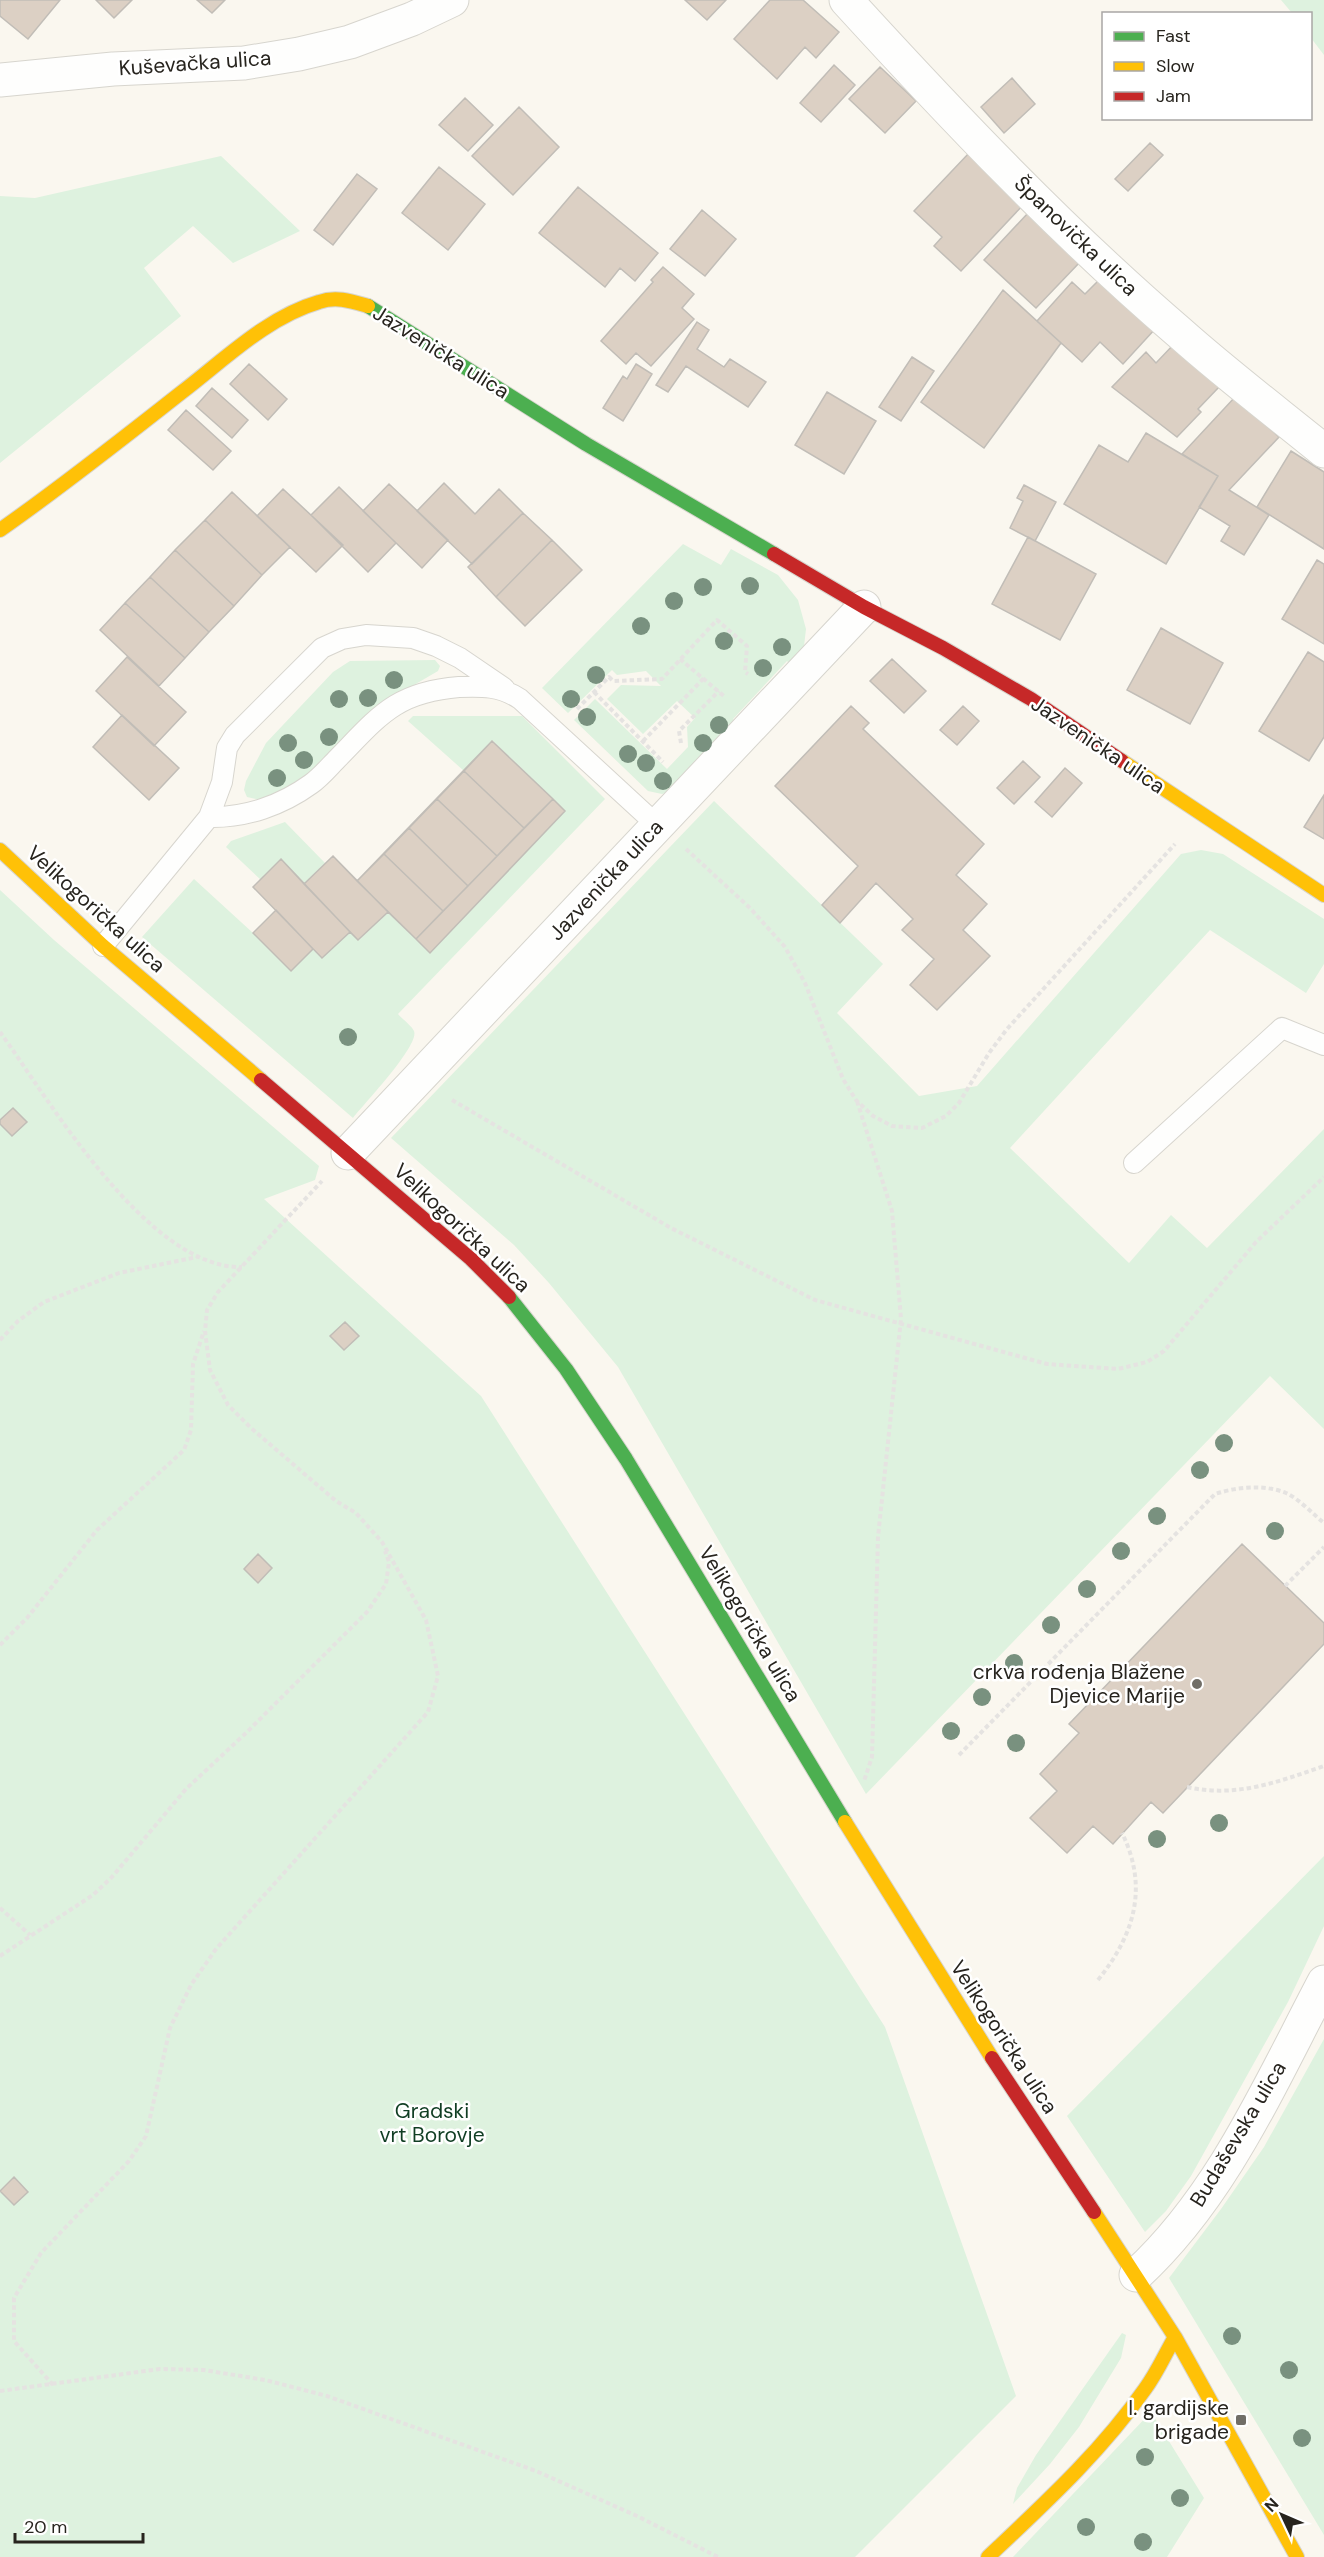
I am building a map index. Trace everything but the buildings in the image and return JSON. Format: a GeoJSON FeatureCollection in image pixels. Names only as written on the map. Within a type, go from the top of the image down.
{"type":"FeatureCollection","features":[{"type":"Feature","properties":{"kind":"street","name":"Kuševačka ulica"},"geometry":{"type":"LineString","coordinates":[[0,80],[113,69],[244,63],[299,54],[350,42],[412,19],[452,0]]}},
{"type":"Feature","properties":{"kind":"street","name":"Španovička ulica"},"geometry":{"type":"LineString","coordinates":[[846,0],[988,152],[1062,225],[1180,333],[1324,451]]}},
{"type":"Feature","properties":{"kind":"street","name":"Jazvenička ulica"},"geometry":{"type":"LineString","coordinates":[[0,530],[59,489],[259,332],[291,313],[338,298],[368,306],[586,444],[864,607],[943,648],[1031,699],[1324,895]]}},
{"type":"Feature","properties":{"kind":"street","name":"Jazvenička ulica"},"geometry":{"type":"LineString","coordinates":[[348,1153],[864,607]]}},
{"type":"Feature","properties":{"kind":"street","name":"Velikogorička ulica"},"geometry":{"type":"LineString","coordinates":[[0,850],[103,946],[348,1153],[498,1284],[530,1320],[583,1391],[880,1881],[1016,2096],[1175,2337],[1297,2557]]}},
{"type":"Feature","properties":{"kind":"street","name":"Budaševska ulica"},"geometry":{"type":"LineString","coordinates":[[1136,2275],[1165,2247],[1204,2198],[1245,2132],[1324,1982]]}},
{"type":"Feature","properties":{"kind":"street"},"geometry":{"type":"LineString","coordinates":[[988,2557],[1041,2506],[1105,2438],[1145,2388],[1175,2337]]}},
{"type":"Feature","properties":{"kind":"lane"},"geometry":{"type":"LineString","coordinates":[[103,946],[209,818],[222,782],[227,748],[235,735],[322,648],[342,639],[388,635],[412,638],[436,646],[460,658],[520,699],[658,826]]}},
{"type":"Feature","properties":{"kind":"lane"},"geometry":{"type":"LineString","coordinates":[[209,818],[221,818],[257,810],[287,799],[313,783],[380,716],[415,694],[472,687],[495,687],[508,692]]}},
{"type":"Feature","properties":{"kind":"lane"},"geometry":{"type":"LineString","coordinates":[[1134,1163],[1282,1028],[1324,1045]]}},
{"type":"Feature","properties":{"kind":"path"},"geometry":{"type":"LineString","coordinates":[[555,731],[609,677],[613,681],[662,679],[717,620],[747,646],[745,672],[765,712]]}},
{"type":"Feature","properties":{"kind":"path"},"geometry":{"type":"LineString","coordinates":[[680,659],[719,691],[765,712]]}},
{"type":"Feature","properties":{"kind":"path"},"geometry":{"type":"LineString","coordinates":[[643,741],[704,678]]}},
{"type":"Feature","properties":{"kind":"path"},"geometry":{"type":"LineString","coordinates":[[682,749],[679,731],[719,691]]}},
{"type":"Feature","properties":{"kind":"path"},"geometry":{"type":"LineString","coordinates":[[594,692],[666,764]]}},
{"type":"Feature","properties":{"kind":"path"},"geometry":{"type":"LineString","coordinates":[[856,1100],[873,1116],[892,1126],[922,1128],[946,1116],[959,1102],[989,1053],[1007,1029],[1202,814]]}},
{"type":"Feature","properties":{"kind":"path"},"geometry":{"type":"LineString","coordinates":[[658,826],[711,870],[785,947],[805,983],[843,1079],[856,1100],[892,1211],[900,1323],[878,1537],[872,1757],[862,1787]]}},
{"type":"Feature","properties":{"kind":"path"},"geometry":{"type":"LineString","coordinates":[[0,1032],[94,1164],[125,1200],[167,1240],[197,1257],[225,1267],[242,1266]]}},
{"type":"Feature","properties":{"kind":"path"},"geometry":{"type":"LineString","coordinates":[[418,1079],[549,1158],[692,1238],[815,1300],[1047,1364],[1118,1369],[1148,1362],[1164,1350],[1256,1242],[1324,1177]]}},
{"type":"Feature","properties":{"kind":"path"},"geometry":{"type":"LineString","coordinates":[[53,2385],[14,2341],[14,2298],[41,2253],[129,2161],[146,2136],[170,2028],[190,1985],[216,1949],[428,1712],[438,1676],[426,1620],[382,1542],[356,1513],[336,1501],[251,1428],[228,1405],[210,1370],[205,1331],[207,1310],[218,1292],[348,1153]]}},
{"type":"Feature","properties":{"kind":"path"},"geometry":{"type":"LineString","coordinates":[[0,1340],[18,1321],[44,1302],[119,1273],[197,1257]]}},
{"type":"Feature","properties":{"kind":"path"},"geometry":{"type":"LineString","coordinates":[[0,1645],[27,1618],[97,1530],[184,1450],[191,1430],[193,1364],[205,1331]]}},
{"type":"Feature","properties":{"kind":"path"},"geometry":{"type":"LineString","coordinates":[[960,1755],[1215,1494],[1230,1489],[1259,1487],[1287,1494],[1324,1523]]}},
{"type":"Feature","properties":{"kind":"path"},"geometry":{"type":"LineString","coordinates":[[0,1956],[93,1895],[112,1877],[186,1789],[246,1733],[367,1612],[386,1584],[389,1562],[382,1542]]}},
{"type":"Feature","properties":{"kind":"path"},"geometry":{"type":"LineString","coordinates":[[1285,1586],[1324,1546]]}},
{"type":"Feature","properties":{"kind":"path"},"geometry":{"type":"LineString","coordinates":[[1187,1786],[1223,1792],[1255,1789],[1324,1766]]}},
{"type":"Feature","properties":{"kind":"path"},"geometry":{"type":"LineString","coordinates":[[1098,1980],[1115,1959],[1128,1936],[1132,1912],[1135,1890],[1134,1868],[1122,1833]]}},
{"type":"Feature","properties":{"kind":"path"},"geometry":{"type":"LineString","coordinates":[[0,1908],[30,1935]]}},
{"type":"Feature","properties":{"kind":"path"},"geometry":{"type":"LineString","coordinates":[[0,2391],[160,2369],[204,2370],[265,2380],[327,2396],[536,2471],[718,2557]]}},
{"type":"Feature","properties":{"kind":"green space"},"geometry":{"type":"Polygon","coordinates":[[[1281,0],[1324,0],[1324,55],[1312,39],[1312,12],[1291,12],[1281,0]]]}},
{"type":"Feature","properties":{"kind":"green space"},"geometry":{"type":"Polygon","coordinates":[[[221,156],[300,231],[233,263],[193,226],[144,268],[181,316],[0,463],[0,196],[35,198],[221,156]]]}},
{"type":"Feature","properties":{"kind":"green space"},"geometry":{"type":"Polygon","coordinates":[[[683,544],[721,565],[731,549],[778,575],[798,600],[806,629],[804,646],[795,669],[787,661],[733,719],[738,724],[676,790],[662,794],[648,791],[574,720],[595,699],[667,769],[688,747],[687,727],[695,718],[677,701],[643,734],[607,699],[621,685],[661,686],[646,671],[617,675],[612,670],[568,713],[542,688],[683,544]]]}},
{"type":"Feature","properties":{"kind":"green space"},"geometry":{"type":"Polygon","coordinates":[[[435,660],[440,666],[438,671],[402,692],[302,784],[260,800],[247,797],[244,790],[246,781],[266,743],[333,672],[350,661],[435,660]]]}},
{"type":"Feature","properties":{"kind":"green space"},"geometry":{"type":"Polygon","coordinates":[[[413,716],[522,716],[605,799],[398,1014],[413,1029],[414,1038],[400,1061],[353,1118],[142,937],[194,879],[291,971],[313,949],[322,958],[350,932],[359,940],[388,912],[430,953],[565,811],[493,741],[464,771],[408,721],[413,716]]]}},
{"type":"Feature","properties":{"kind":"green space"},"geometry":{"type":"Polygon","coordinates":[[[714,801],[883,964],[837,1013],[919,1096],[977,1086],[1181,854],[1201,850],[1223,854],[1324,919],[1324,964],[1306,993],[1210,930],[1010,1148],[1129,1263],[1171,1215],[1207,1248],[1324,1129],[1324,1429],[1270,1376],[866,1794],[618,1367],[549,1283],[514,1245],[391,1138],[714,801]]]}},
{"type":"Feature","properties":{"kind":"green space"},"geometry":{"type":"Polygon","coordinates":[[[285,822],[325,863],[304,884],[261,880],[226,847],[231,841],[285,822]]]}},
{"type":"Feature","properties":{"kind":"green space","name":"Gradski vrt Borovje"},"geometry":{"type":"Polygon","coordinates":[[[0,890],[54,940],[319,1166],[315,1180],[264,1199],[481,1396],[885,2027],[1016,2396],[855,2557],[0,2557],[0,890]]]}},
{"type":"Feature","properties":{"kind":"green space"},"geometry":{"type":"Polygon","coordinates":[[[1324,1856],[1324,1926],[1288,2002],[1191,2176],[1166,2211],[1145,2232],[1067,2116],[1324,1856]]]}},
{"type":"Feature","properties":{"kind":"green space"},"geometry":{"type":"Polygon","coordinates":[[[1324,2039],[1324,2535],[1169,2278],[1264,2147],[1324,2039]]]}},
{"type":"Feature","properties":{"kind":"green space"},"geometry":{"type":"Polygon","coordinates":[[[1122,2333],[1126,2335],[1121,2358],[1079,2427],[1050,2464],[1013,2504],[1017,2488],[1036,2455],[1122,2333]]]}},
{"type":"Feature","properties":{"kind":"green space"},"geometry":{"type":"Polygon","coordinates":[[[1151,2412],[1204,2498],[1167,2557],[1013,2557],[1151,2412]]]}},
{"type":"Feature","properties":{"kind":"traffic: fast"},"geometry":{"type":"LineString","coordinates":[[368,306],[586,444],[774,554]]}},
{"type":"Feature","properties":{"kind":"traffic: fast"},"geometry":{"type":"LineString","coordinates":[[509,1297],[566,1369],[626,1459],[845,1822]]}},
{"type":"Feature","properties":{"kind":"traffic: slow"},"geometry":{"type":"LineString","coordinates":[[0,530],[92,462],[230,353],[282,318],[300,309],[331,299],[368,306]]}},
{"type":"Feature","properties":{"kind":"traffic: slow"},"geometry":{"type":"LineString","coordinates":[[1122,761],[1324,895]]}},
{"type":"Feature","properties":{"kind":"traffic: slow"},"geometry":{"type":"LineString","coordinates":[[0,850],[103,946],[261,1080]]}},
{"type":"Feature","properties":{"kind":"traffic: slow"},"geometry":{"type":"LineString","coordinates":[[845,1822],[992,2058]]}},
{"type":"Feature","properties":{"kind":"traffic: slow"},"geometry":{"type":"LineString","coordinates":[[1094,2212],[1175,2337],[1297,2557]]}},
{"type":"Feature","properties":{"kind":"traffic: slow"},"geometry":{"type":"LineString","coordinates":[[988,2557],[1071,2477],[1110,2434],[1149,2383],[1175,2337]]}},
{"type":"Feature","properties":{"kind":"traffic: jam"},"geometry":{"type":"LineString","coordinates":[[774,554],[864,607],[943,648],[1031,699],[1122,761]]}},
{"type":"Feature","properties":{"kind":"traffic: jam"},"geometry":{"type":"LineString","coordinates":[[261,1080],[471,1259],[509,1297]]}},
{"type":"Feature","properties":{"kind":"traffic: jam"},"geometry":{"type":"LineString","coordinates":[[992,2058],[1094,2212]]}},
{"type":"Feature","properties":{"kind":"place","name":"crkva rođenja Blažene Djevice Marije"},"geometry":{"type":"Point","coordinates":[1197,1684]}},
{"type":"Feature","properties":{"kind":"place","name":"I. gardijske brigade"},"geometry":{"type":"Point","coordinates":[1241,2420]}}]}
